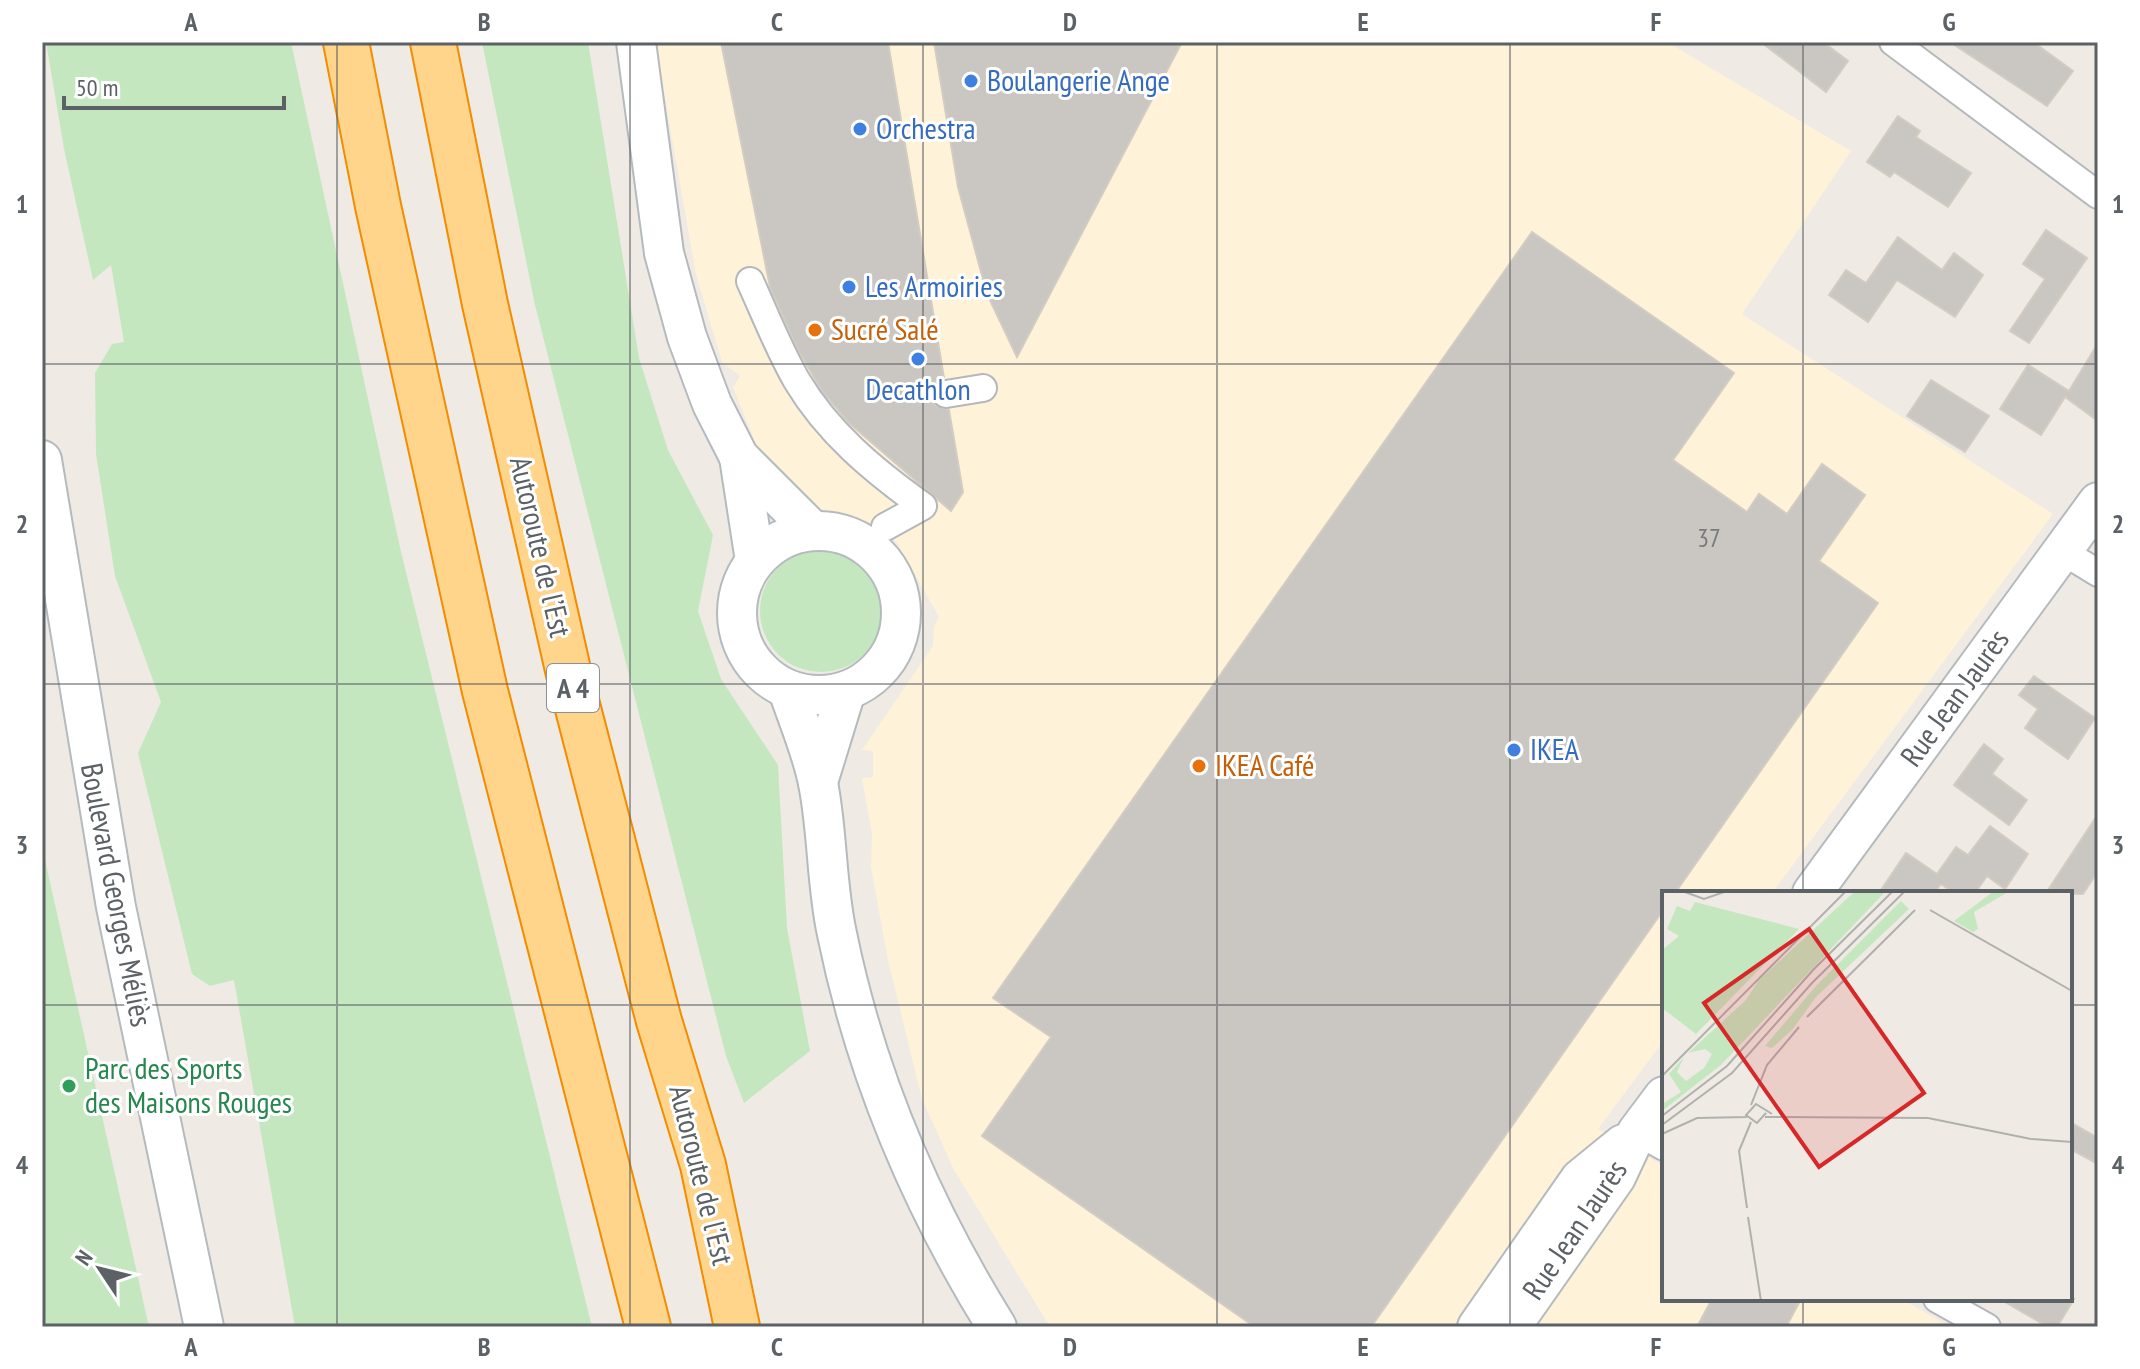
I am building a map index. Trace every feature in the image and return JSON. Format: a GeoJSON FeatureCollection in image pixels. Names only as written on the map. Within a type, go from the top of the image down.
{"type":"FeatureCollection","features":[{"type":"Feature","properties":{"kind":"highway"},"geometry":{"type":"LineString","coordinates":[[346,42],[378,206],[485,691],[648,1327]]}},
{"type":"Feature","properties":{"kind":"highway","name":"Autoroute de l’Est"},"geometry":{"type":"LineString","coordinates":[[433,42],[485,304],[568,670],[659,1021],[703,1165],[737,1327]]}},
{"type":"Feature","properties":{"kind":"street"},"geometry":{"type":"LineString","coordinates":[[636,42],[664,253],[687,337],[712,404],[739,457],[813,531]]}},
{"type":"Feature","properties":{"kind":"street"},"geometry":{"type":"LineString","coordinates":[[1893,42],[2098,195]]}},
{"type":"Feature","properties":{"kind":"street"},"geometry":{"type":"LineString","coordinates":[[750,281],[796,379],[820,415],[880,475],[923,506],[885,527]]}},
{"type":"Feature","properties":{"kind":"street"},"geometry":{"type":"LineString","coordinates":[[946,394],[977,395]]}},
{"type":"Feature","properties":{"kind":"street"},"geometry":{"type":"LineString","coordinates":[[739,457],[755,561]]}},
{"type":"Feature","properties":{"kind":"street","name":"Boulevard Georges Méliès"},"geometry":{"type":"LineString","coordinates":[[42,460],[116,907],[204,1327]]}},
{"type":"Feature","properties":{"kind":"street","name":"Rue Jean Jaurès"},"geometry":{"type":"LineString","coordinates":[[1813,891],[2098,502]]}},
{"type":"Feature","properties":{"kind":"street"},"geometry":{"type":"LineString","coordinates":[[813,531],[841,534],[866,546],[886,565],[897,585],[901,607],[899,633],[888,658],[870,678],[846,691],[827,695],[788,690],[766,677],[749,658],[739,634],[736,609],[742,584],[755,561],[791,535],[813,531]]}},
{"type":"Feature","properties":{"kind":"street"},"geometry":{"type":"LineString","coordinates":[[2062,551],[2098,573]]}},
{"type":"Feature","properties":{"kind":"street"},"geometry":{"type":"LineString","coordinates":[[788,690],[818,782],[836,932],[857,1018],[877,1082],[925,1201],[997,1327]]}},
{"type":"Feature","properties":{"kind":"street"},"geometry":{"type":"LineString","coordinates":[[818,782],[846,691]]}},
{"type":"Feature","properties":{"kind":"street","name":"Rue Jean Jaurès"},"geometry":{"type":"LineString","coordinates":[[1511,1327],[1616,1177],[1651,1140],[1662,1103]]}},
{"type":"Feature","properties":{"kind":"street","name":"Rue Jean Jaurès"},"geometry":{"type":"LineString","coordinates":[[1477,1327],[1580,1179],[1651,1140]]}},
{"type":"Feature","properties":{"kind":"street"},"geometry":{"type":"LineString","coordinates":[[1941,1301],[1987,1327]]}},
{"type":"Feature","properties":{"kind":"shaded area"},"geometry":{"type":"Polygon","coordinates":[[[655,42],[1667,42],[1851,151],[1742,314],[2053,514],[1773,891],[1662,891],[1662,1043],[1598,1129],[1662,1165],[1662,1301],[1905,1301],[1951,1327],[1050,1327],[954,1170],[922,1099],[888,960],[871,867],[872,834],[862,778],[873,777],[873,751],[862,750],[933,646],[934,626],[939,617],[896,541],[857,519],[805,505],[766,470],[733,387],[740,376],[722,362],[696,274],[655,42]]]}},
{"type":"Feature","properties":{"kind":"green space"},"geometry":{"type":"Polygon","coordinates":[[[46,42],[291,42],[401,552],[592,1327],[295,1327],[234,980],[210,986],[192,974],[138,753],[161,702],[115,576],[96,454],[95,373],[112,344],[124,342],[111,265],[93,280],[64,149],[46,42]]]}},
{"type":"Feature","properties":{"kind":"green space"},"geometry":{"type":"Polygon","coordinates":[[[482,42],[588,42],[639,358],[668,450],[713,535],[698,611],[721,679],[778,765],[787,928],[810,1051],[744,1103],[726,1056],[535,305],[482,42]]]}},
{"type":"Feature","properties":{"kind":"green space"},"geometry":{"type":"Polygon","coordinates":[[[821,550],[845,554],[864,568],[878,587],[882,611],[878,635],[864,654],[845,668],[821,672],[797,668],[778,654],[764,635],[760,611],[764,587],[778,568],[797,554],[821,550]]]}},
{"type":"Feature","properties":{"kind":"green space","name":"Parc des Sports des Maisons Rouges"},"geometry":{"type":"Polygon","coordinates":[[[42,846],[149,1327],[42,1327],[42,846]]]}},
{"type":"Feature","properties":{"kind":"building","name":"Les Armoiries"},"geometry":{"type":"Polygon","coordinates":[[[721,42],[888,42],[944,378],[935,382],[930,396],[934,405],[949,410],[963,492],[951,511],[849,423],[822,391],[798,350],[770,287],[721,42]]]}},
{"type":"Feature","properties":{"kind":"building","name":"Les Armoiries"},"geometry":{"type":"Polygon","coordinates":[[[934,42],[1182,42],[1017,357],[987,294],[958,187],[934,42]]]}},
{"type":"Feature","properties":{"kind":"building"},"geometry":{"type":"Polygon","coordinates":[[[1761,42],[1823,42],[1848,61],[1826,92],[1761,42]]]}},
{"type":"Feature","properties":{"kind":"building"},"geometry":{"type":"Polygon","coordinates":[[[1950,42],[2033,42],[2073,71],[2047,106],[1950,42]]]}},
{"type":"Feature","properties":{"kind":"building"},"geometry":{"type":"Polygon","coordinates":[[[1898,116],[1920,131],[1916,137],[1971,173],[1948,207],[1894,172],[1890,177],[1867,162],[1898,116]]]}},
{"type":"Feature","properties":{"kind":"building"},"geometry":{"type":"Polygon","coordinates":[[[2046,230],[2087,258],[2029,343],[2010,331],[2045,279],[2023,264],[2046,230]]]}},
{"type":"Feature","properties":{"kind":"building","name":"IKEA"},"geometry":{"type":"Polygon","coordinates":[[[1532,232],[1734,373],[1673,460],[1747,512],[1759,494],[1787,514],[1822,464],[1865,495],[1819,561],[1878,603],[1676,891],[1662,891],[1662,912],[1371,1327],[1255,1327],[982,1136],[1051,1037],[993,998],[1532,232]]]}},
{"type":"Feature","properties":{"kind":"building"},"geometry":{"type":"Polygon","coordinates":[[[1898,237],[1942,270],[1954,253],[1983,275],[1955,317],[1897,280],[1868,322],[1829,295],[1846,270],[1866,283],[1898,237]]]}},
{"type":"Feature","properties":{"kind":"building"},"geometry":{"type":"Polygon","coordinates":[[[2098,343],[2098,421],[2065,397],[2041,435],[2000,409],[2028,365],[2069,391],[2098,343]]]}},
{"type":"Feature","properties":{"kind":"building"},"geometry":{"type":"Polygon","coordinates":[[[1931,380],[1989,416],[1965,452],[1907,416],[1931,380]]]}},
{"type":"Feature","properties":{"kind":"building"},"geometry":{"type":"Polygon","coordinates":[[[2034,676],[2095,718],[2068,759],[2025,728],[2038,709],[2019,695],[2034,676]]]}},
{"type":"Feature","properties":{"kind":"building"},"geometry":{"type":"Polygon","coordinates":[[[1984,744],[2003,759],[1992,774],[2027,800],[2009,825],[1954,785],[1984,744]]]}},
{"type":"Feature","properties":{"kind":"building"},"geometry":{"type":"Polygon","coordinates":[[[2098,814],[2098,871],[2083,894],[2047,891],[2098,814]]]}},
{"type":"Feature","properties":{"kind":"building"},"geometry":{"type":"Polygon","coordinates":[[[1990,826],[2028,854],[2005,889],[1987,876],[1976,891],[1951,891],[1941,884],[1936,891],[1880,891],[1906,853],[1937,874],[1956,847],[1968,855],[1990,826]]]}},
{"type":"Feature","properties":{"kind":"building"},"geometry":{"type":"Polygon","coordinates":[[[2072,1123],[2098,1138],[2098,1164],[2072,1150],[2072,1123]]]}},
{"type":"Feature","properties":{"kind":"building"},"geometry":{"type":"Polygon","coordinates":[[[2074,1299],[2057,1327],[2048,1327],[2003,1301],[2074,1299]]]}},
{"type":"Feature","properties":{"kind":"building"},"geometry":{"type":"Polygon","coordinates":[[[1711,1301],[1800,1301],[1786,1327],[1697,1327],[1711,1301]]]}},
{"type":"Feature","properties":{"kind":"place","name":"Boulangerie Ange"},"geometry":{"type":"Point","coordinates":[971,81]}},
{"type":"Feature","properties":{"kind":"place","name":"Orchestra"},"geometry":{"type":"Point","coordinates":[860,129]}},
{"type":"Feature","properties":{"kind":"place","name":"Les Armoiries"},"geometry":{"type":"Point","coordinates":[849,287]}},
{"type":"Feature","properties":{"kind":"place","name":"Sucré Salé"},"geometry":{"type":"Point","coordinates":[815,330]}},
{"type":"Feature","properties":{"kind":"place","name":"Decathlon"},"geometry":{"type":"Point","coordinates":[918,359]}},
{"type":"Feature","properties":{"kind":"place","name":"IKEA"},"geometry":{"type":"Point","coordinates":[1514,750]}},
{"type":"Feature","properties":{"kind":"place","name":"IKEA Café"},"geometry":{"type":"Point","coordinates":[1199,766]}},
{"type":"Feature","properties":{"kind":"place","name":"Parc des Sports des Maisons Rouges"},"geometry":{"type":"Point","coordinates":[69,1086]}}]}
